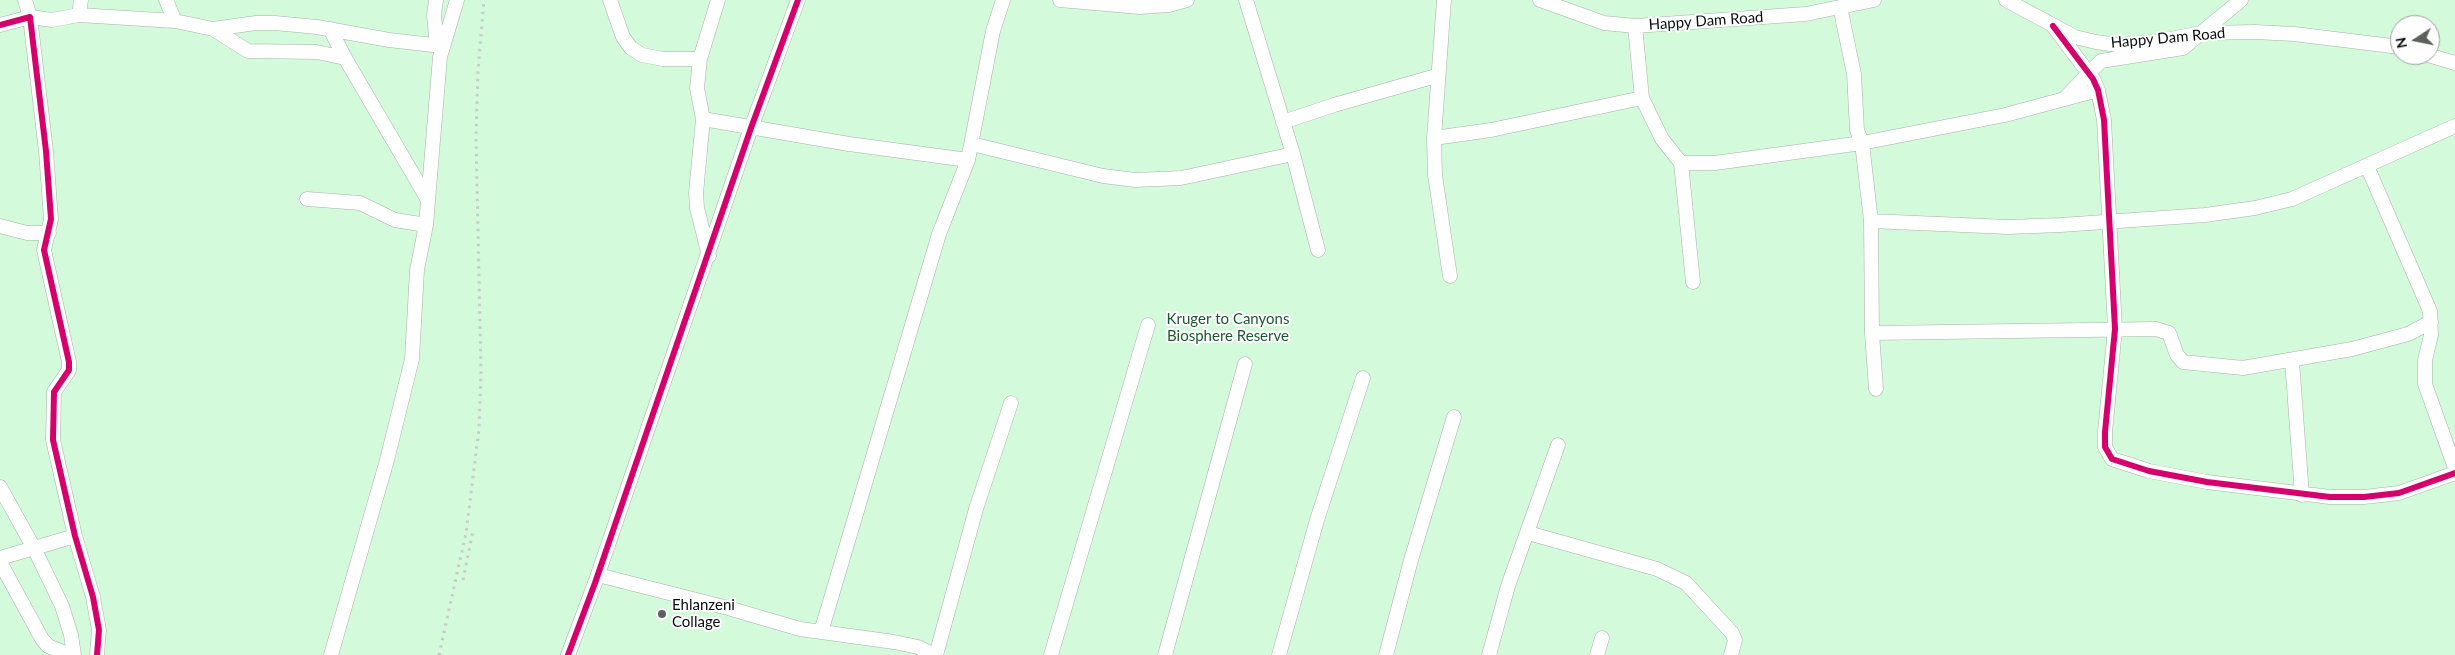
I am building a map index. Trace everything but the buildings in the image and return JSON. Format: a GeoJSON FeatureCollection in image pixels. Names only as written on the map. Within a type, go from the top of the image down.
{"type":"FeatureCollection","features":[{"type":"Feature","properties":{"kind":"street"},"geometry":{"type":"LineString","coordinates":[[25,0],[30,17],[46,152],[51,219],[45,244],[45,255],[70,366],[54,392],[53,440],[75,536],[93,597],[99,630],[97,655]]}},
{"type":"Feature","properties":{"kind":"street"},"geometry":{"type":"LineString","coordinates":[[78,15],[81,0]]}},
{"type":"Feature","properties":{"kind":"street"},"geometry":{"type":"LineString","coordinates":[[166,0],[175,21]]}},
{"type":"Feature","properties":{"kind":"street"},"geometry":{"type":"LineString","coordinates":[[331,655],[403,400],[412,359],[417,270],[426,225],[439,46],[434,22],[436,0]]}},
{"type":"Feature","properties":{"kind":"street"},"geometry":{"type":"LineString","coordinates":[[439,46],[457,0]]}},
{"type":"Feature","properties":{"kind":"street"},"geometry":{"type":"LineString","coordinates":[[610,0],[623,37],[631,48],[642,55],[663,58],[700,59]]}},
{"type":"Feature","properties":{"kind":"street"},"geometry":{"type":"LineString","coordinates":[[709,256],[697,208],[696,193],[703,119],[697,98],[700,59],[718,0]]}},
{"type":"Feature","properties":{"kind":"street"},"geometry":{"type":"LineString","coordinates":[[568,655],[598,575],[709,256],[751,128],[798,0]]}},
{"type":"Feature","properties":{"kind":"street"},"geometry":{"type":"LineString","coordinates":[[821,632],[939,234],[968,160],[993,31],[1003,0]]}},
{"type":"Feature","properties":{"kind":"street"},"geometry":{"type":"LineString","coordinates":[[1060,0],[1140,7],[1169,5],[1187,0]]}},
{"type":"Feature","properties":{"kind":"street"},"geometry":{"type":"LineString","coordinates":[[1246,0],[1293,154],[1318,250]]}},
{"type":"Feature","properties":{"kind":"street"},"geometry":{"type":"LineString","coordinates":[[1444,0],[1436,76],[1434,138],[1435,175],[1450,276]]}},
{"type":"Feature","properties":{"kind":"street","name":"Happy Dam Road"},"geometry":{"type":"LineString","coordinates":[[1540,0],[1604,23],[1634,26],[1806,14],[1874,0]]}},
{"type":"Feature","properties":{"kind":"street","name":"Happy Dam Road"},"geometry":{"type":"LineString","coordinates":[[2006,0],[2075,37],[2118,45],[2154,42],[2202,33],[2294,34],[2390,46]]}},
{"type":"Feature","properties":{"kind":"street"},"geometry":{"type":"LineString","coordinates":[[2065,98],[2096,64],[2107,59],[2182,48],[2241,0]]}},
{"type":"Feature","properties":{"kind":"street"},"geometry":{"type":"LineString","coordinates":[[1840,8],[1849,43],[1854,74],[1857,130],[1862,143],[1871,220],[1872,333],[1876,389]]}},
{"type":"Feature","properties":{"kind":"street"},"geometry":{"type":"LineString","coordinates":[[0,25],[30,17],[52,20],[78,15],[175,21],[212,29],[248,51],[317,52],[345,58]]}},
{"type":"Feature","properties":{"kind":"street"},"geometry":{"type":"LineString","coordinates":[[212,29],[256,23],[330,29],[439,46]]}},
{"type":"Feature","properties":{"kind":"street"},"geometry":{"type":"LineString","coordinates":[[1634,26],[1642,98],[1662,139],[1681,163],[1693,282]]}},
{"type":"Feature","properties":{"kind":"street"},"geometry":{"type":"LineString","coordinates":[[2053,26],[2089,73],[2098,90],[2107,150],[2115,329],[2104,432],[2107,454],[2112,459],[2150,471],[2244,488],[2330,497],[2384,496],[2422,486],[2455,473]]}},
{"type":"Feature","properties":{"kind":"street"},"geometry":{"type":"LineString","coordinates":[[330,29],[428,200]]}},
{"type":"Feature","properties":{"kind":"street"},"geometry":{"type":"LineString","coordinates":[[2440,59],[2455,63]]}},
{"type":"Feature","properties":{"kind":"street"},"geometry":{"type":"LineString","coordinates":[[1283,122],[1334,104],[1436,76]]}},
{"type":"Feature","properties":{"kind":"street"},"geometry":{"type":"LineString","coordinates":[[1681,163],[1715,163],[1862,143],[2005,115],[2098,90]]}},
{"type":"Feature","properties":{"kind":"street"},"geometry":{"type":"LineString","coordinates":[[1434,138],[1491,130],[1642,98]]}},
{"type":"Feature","properties":{"kind":"street"},"geometry":{"type":"LineString","coordinates":[[703,119],[849,144],[968,160]]}},
{"type":"Feature","properties":{"kind":"street"},"geometry":{"type":"LineString","coordinates":[[1871,220],[2008,226],[2061,225],[2204,215],[2255,208],[2292,199],[2455,126]]}},
{"type":"Feature","properties":{"kind":"street"},"geometry":{"type":"LineString","coordinates":[[972,144],[1102,176],[1135,180],[1181,178],[1293,154]]}},
{"type":"Feature","properties":{"kind":"street"},"geometry":{"type":"LineString","coordinates":[[2368,166],[2426,299],[2431,322],[2425,360],[2425,384],[2455,468]]}},
{"type":"Feature","properties":{"kind":"street"},"geometry":{"type":"LineString","coordinates":[[307,199],[360,203],[395,220],[426,225]]}},
{"type":"Feature","properties":{"kind":"street"},"geometry":{"type":"LineString","coordinates":[[0,226],[27,233],[49,233]]}},
{"type":"Feature","properties":{"kind":"street"},"geometry":{"type":"LineString","coordinates":[[1872,333],[2163,330],[2171,336],[2180,360],[2190,363],[2243,368],[2292,361],[2382,342],[2408,334],[2431,322]]}},
{"type":"Feature","properties":{"kind":"street"},"geometry":{"type":"LineString","coordinates":[[1051,655],[1148,326]]}},
{"type":"Feature","properties":{"kind":"street"},"geometry":{"type":"LineString","coordinates":[[2292,361],[2302,495]]}},
{"type":"Feature","properties":{"kind":"street"},"geometry":{"type":"LineString","coordinates":[[1165,655],[1245,364]]}},
{"type":"Feature","properties":{"kind":"street"},"geometry":{"type":"LineString","coordinates":[[1280,655],[1316,520],[1363,378]]}},
{"type":"Feature","properties":{"kind":"street"},"geometry":{"type":"LineString","coordinates":[[598,575],[728,608],[800,630],[894,642],[918,647],[935,655],[976,508],[1011,403]]}},
{"type":"Feature","properties":{"kind":"street"},"geometry":{"type":"LineString","coordinates":[[1386,655],[1411,560],[1454,417]]}},
{"type":"Feature","properties":{"kind":"street"},"geometry":{"type":"LineString","coordinates":[[1489,655],[1508,586],[1558,445]]}},
{"type":"Feature","properties":{"kind":"street"},"geometry":{"type":"LineString","coordinates":[[0,487],[35,550],[62,606],[71,635],[74,655]]}},
{"type":"Feature","properties":{"kind":"street"},"geometry":{"type":"LineString","coordinates":[[1528,533],[1657,569],[1686,583],[1732,633],[1735,640],[1731,655]]}},
{"type":"Feature","properties":{"kind":"street"},"geometry":{"type":"LineString","coordinates":[[0,558],[35,550],[75,536]]}},
{"type":"Feature","properties":{"kind":"street"},"geometry":{"type":"LineString","coordinates":[[0,562],[42,639],[48,646],[70,655]]}},
{"type":"Feature","properties":{"kind":"street"},"geometry":{"type":"LineString","coordinates":[[1597,655],[1602,638]]}},
{"type":"Feature","properties":{"kind":"green space","name":"Kruger to Canyons Biosphere Reserve"},"geometry":{"type":"Polygon","coordinates":[[[0,0],[2455,0],[2455,655],[0,655],[0,0]]]}},
{"type":"Feature","properties":{"kind":"railway"},"geometry":{"type":"LineString","coordinates":[[439,655],[466,533],[479,429],[481,372],[476,137],[478,70],[484,0]]}},
{"type":"Feature","properties":{"kind":"railway"},"geometry":{"type":"LineString","coordinates":[[463,580],[473,531]]}},
{"type":"Feature","properties":{"kind":"cycle path"},"geometry":{"type":"LineString","coordinates":[[568,655],[595,583],[751,128],[798,0]]}},
{"type":"Feature","properties":{"kind":"cycle path"},"geometry":{"type":"LineString","coordinates":[[0,25],[30,17],[46,151],[51,219],[44,250],[69,362],[69,370],[54,392],[53,440],[75,536],[93,597],[99,630],[97,655]]}},
{"type":"Feature","properties":{"kind":"cycle path"},"geometry":{"type":"LineString","coordinates":[[2053,26],[2093,79],[2098,90],[2104,120],[2115,329],[2105,447],[2112,459],[2149,471],[2207,482],[2330,497],[2364,497],[2399,493],[2455,473]]}},
{"type":"Feature","properties":{"kind":"place","name":"Ehlanzeni Collage"},"geometry":{"type":"Point","coordinates":[662,614]}}]}
